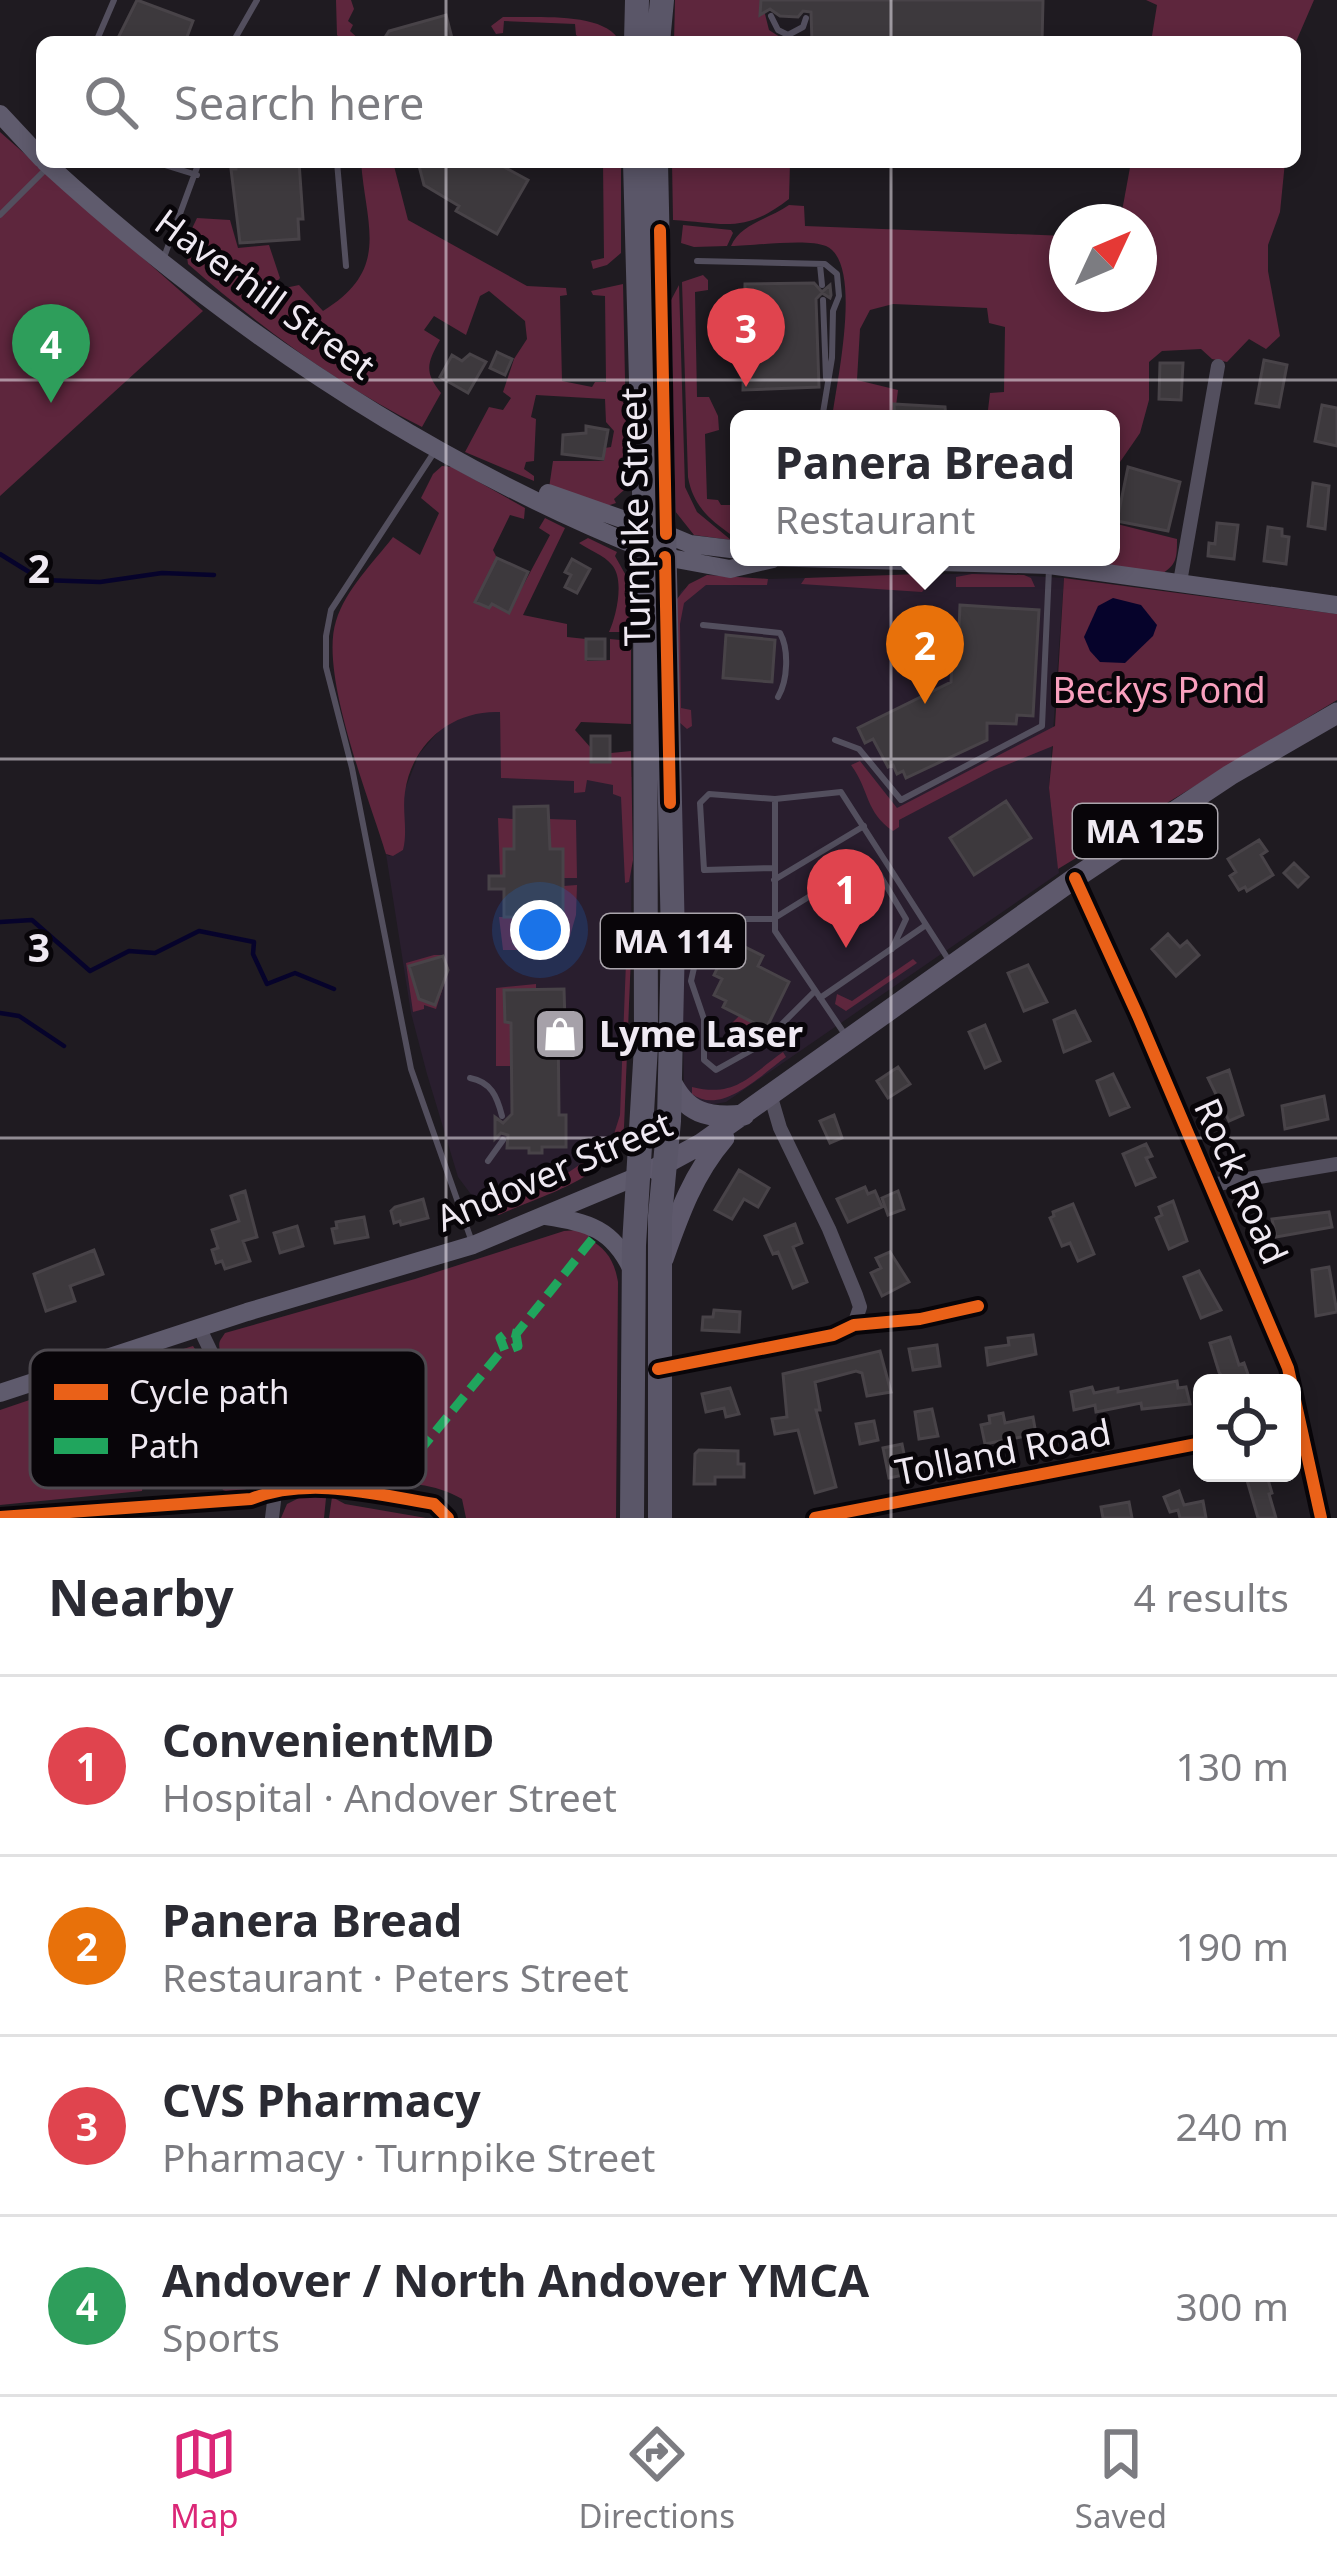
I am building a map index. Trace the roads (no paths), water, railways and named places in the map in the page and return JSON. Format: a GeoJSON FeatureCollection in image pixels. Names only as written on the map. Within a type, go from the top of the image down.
{"type":"FeatureCollection","features":[{"type":"Feature","properties":{"kind":"highway"},"geometry":{"type":"LineString","coordinates":[[636,36],[637,0]]}},
{"type":"Feature","properties":{"kind":"highway"},"geometry":{"type":"LineString","coordinates":[[659,36],[662,0]]}},
{"type":"Feature","properties":{"kind":"highway","name":"Turnpike Street"},"geometry":{"type":"LineString","coordinates":[[635,168],[672,919],[660,1270],[659,1518]]}},
{"type":"Feature","properties":{"kind":"highway","name":"Turnpike Street"},"geometry":{"type":"LineString","coordinates":[[632,1518],[633,1273],[644,1121],[655,542],[656,168]]}},
{"type":"Feature","properties":{"kind":"main road","name":"Haverhill Street"},"geometry":{"type":"LineString","coordinates":[[0,114],[36,151]]}},
{"type":"Feature","properties":{"kind":"main road","name":"Haverhill Street"},"geometry":{"type":"LineString","coordinates":[[54,168],[161,263],[266,342],[460,460],[655,542]]}},
{"type":"Feature","properties":{"kind":"main road"},"geometry":{"type":"LineString","coordinates":[[655,542],[730,549]]}},
{"type":"Feature","properties":{"kind":"main road"},"geometry":{"type":"LineString","coordinates":[[655,542],[730,568],[738,566]]}},
{"type":"Feature","properties":{"kind":"main road"},"geometry":{"type":"LineString","coordinates":[[1056,566],[1337,605]]}},
{"type":"Feature","properties":{"kind":"main road","name":"Andover Street"},"geometry":{"type":"LineString","coordinates":[[130,1350],[473,1245],[664,1165],[744,1115],[1075,878],[1230,776],[1337,713]]}},
{"type":"Feature","properties":{"kind":"main road"},"geometry":{"type":"LineString","coordinates":[[670,1079],[687,1107],[698,1113],[723,1118],[744,1115]]}},
{"type":"Feature","properties":{"kind":"main road","name":"MA 125"},"geometry":{"type":"LineString","coordinates":[[660,1270],[701,1167],[744,1115]]}},
{"type":"Feature","properties":{"kind":"main road"},"geometry":{"type":"LineString","coordinates":[[546,1216],[596,1226],[614,1238],[633,1273]]}},
{"type":"Feature","properties":{"kind":"main road","name":"Andover Street"},"geometry":{"type":"LineString","coordinates":[[0,1393],[30,1383]]}},
{"type":"Feature","properties":{"kind":"street"},"geometry":{"type":"LineString","coordinates":[[1180,583],[1218,365]]}},
{"type":"Feature","properties":{"kind":"street","name":"Rock Road"},"geometry":{"type":"LineString","coordinates":[[1075,878],[1289,1374]]}},
{"type":"Feature","properties":{"kind":"street"},"geometry":{"type":"LineString","coordinates":[[770,1094],[780,1128],[856,1295],[860,1307],[854,1325]]}},
{"type":"Feature","properties":{"kind":"street"},"geometry":{"type":"LineString","coordinates":[[1211,1185],[1337,1164]]}},
{"type":"Feature","properties":{"kind":"street"},"geometry":{"type":"LineString","coordinates":[[658,1369],[833,1334],[854,1325],[978,1306]]}},
{"type":"Feature","properties":{"kind":"street"},"geometry":{"type":"LineString","coordinates":[[199,1327],[210,1350]]}},
{"type":"Feature","properties":{"kind":"street","name":"Rock Road"},"geometry":{"type":"LineString","coordinates":[[1301,1439],[1322,1518]]}},
{"type":"Feature","properties":{"kind":"street","name":"Tolland Road"},"geometry":{"type":"LineString","coordinates":[[815,1518],[1193,1445]]}},
{"type":"Feature","properties":{"kind":"street"},"geometry":{"type":"LineString","coordinates":[[0,1517],[251,1499],[278,1488],[340,1490],[434,1504],[448,1518]]}},
{"type":"Feature","properties":{"kind":"street"},"geometry":{"type":"LineString","coordinates":[[272,1518],[278,1488]]}},
{"type":"Feature","properties":{"kind":"lane"},"geometry":{"type":"LineString","coordinates":[[99,36],[114,0]]}},
{"type":"Feature","properties":{"kind":"lane"},"geometry":{"type":"LineString","coordinates":[[237,36],[257,0]]}},
{"type":"Feature","properties":{"kind":"lane"},"geometry":{"type":"LineString","coordinates":[[771,16],[778,30],[788,34],[803,27],[806,18]]}},
{"type":"Feature","properties":{"kind":"lane"},"geometry":{"type":"LineString","coordinates":[[0,214],[42,168]]}},
{"type":"Feature","properties":{"kind":"lane"},"geometry":{"type":"LineString","coordinates":[[172,168],[197,176]]}},
{"type":"Feature","properties":{"kind":"lane"},"geometry":{"type":"LineString","coordinates":[[161,263],[198,168]]}},
{"type":"Feature","properties":{"kind":"lane"},"geometry":{"type":"LineString","coordinates":[[338,168],[346,266]]}},
{"type":"Feature","properties":{"kind":"lane"},"geometry":{"type":"LineString","coordinates":[[697,261],[820,264],[837,274],[839,296],[833,311],[823,410]]}},
{"type":"Feature","properties":{"kind":"lane"},"geometry":{"type":"LineString","coordinates":[[820,264],[822,285]]}},
{"type":"Feature","properties":{"kind":"lane"},"geometry":{"type":"LineString","coordinates":[[823,300],[827,388]]}},
{"type":"Feature","properties":{"kind":"lane"},"geometry":{"type":"LineString","coordinates":[[437,448],[332,610],[326,667],[352,768],[411,1069],[473,1245]]}},
{"type":"Feature","properties":{"kind":"lane"},"geometry":{"type":"LineString","coordinates":[[835,740],[859,749],[901,800],[1042,726],[1049,566]]}},
{"type":"Feature","properties":{"kind":"lane"},"geometry":{"type":"LineString","coordinates":[[703,625],[780,633],[786,647],[783,690],[778,697]]}},
{"type":"Feature","properties":{"kind":"lane"},"geometry":{"type":"LineString","coordinates":[[774,868],[704,870],[700,803],[709,794],[775,800],[842,792],[952,965]]}},
{"type":"Feature","properties":{"kind":"lane"},"geometry":{"type":"LineString","coordinates":[[775,800],[775,931],[848,1038]]}},
{"type":"Feature","properties":{"kind":"lane"},"geometry":{"type":"LineString","coordinates":[[773,880],[864,826]]}},
{"type":"Feature","properties":{"kind":"lane"},"geometry":{"type":"LineString","coordinates":[[672,919],[773,919],[857,867],[878,872],[906,919],[892,949]]}},
{"type":"Feature","properties":{"kind":"lane"},"geometry":{"type":"LineString","coordinates":[[705,919],[691,981],[704,1018],[704,1060],[716,1070],[761,1045],[818,994],[926,925]]}},
{"type":"Feature","properties":{"kind":"lane"},"geometry":{"type":"LineString","coordinates":[[470,1078],[491,1088],[502,1116]]}},
{"type":"Feature","properties":{"kind":"lane"},"geometry":{"type":"LineString","coordinates":[[488,1161],[503,1139]]}},
{"type":"Feature","properties":{"kind":"waterway"},"geometry":{"type":"LineString","coordinates":[[0,554],[42,580],[100,582],[162,573],[214,575]]}},
{"type":"Feature","properties":{"kind":"waterway"},"geometry":{"type":"LineString","coordinates":[[0,922],[32,920],[90,971],[129,951],[155,953],[199,931],[254,942],[253,954],[267,984],[295,973],[334,989]]}},
{"type":"Feature","properties":{"kind":"waterway"},"geometry":{"type":"LineString","coordinates":[[0,1013],[19,1016],[64,1046]]}},
{"type":"Feature","properties":{"kind":"place","name":"CVS Pharmacy"},"geometry":{"type":"Point","coordinates":[746,387]}},
{"type":"Feature","properties":{"kind":"place","name":"Andover / North Andover YMCA"},"geometry":{"type":"Point","coordinates":[51,403]}},
{"type":"Feature","properties":{"kind":"place","name":"Panera Bread"},"geometry":{"type":"Point","coordinates":[925,704]}},
{"type":"Feature","properties":{"kind":"place","name":"ConvenientMD"},"geometry":{"type":"Point","coordinates":[846,948]}},
{"type":"Feature","properties":{"kind":"place","name":"Lyme Laser"},"geometry":{"type":"Point","coordinates":[560,1034]}},
{"type":"Feature","properties":{"kind":"park label","name":"Beckys Pond"},"geometry":{"type":"Point","coordinates":[1159,690]}}]}
